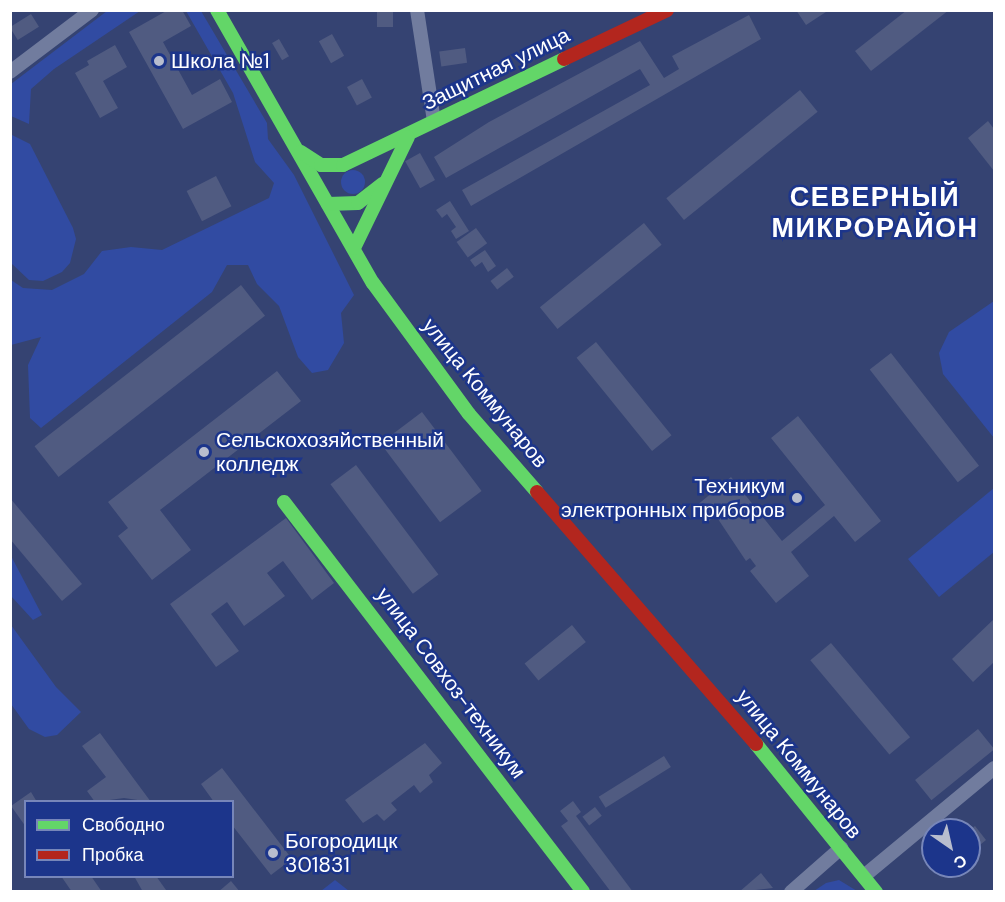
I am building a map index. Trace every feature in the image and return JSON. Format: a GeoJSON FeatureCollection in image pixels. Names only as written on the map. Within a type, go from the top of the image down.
{"type":"FeatureCollection","features":[{"type":"Feature","properties":{"kind":"main road","name":"улица Коммунаров"},"geometry":{"type":"LineString","coordinates":[[217,10],[373,283],[469,414],[717,696],[876,891]]}},
{"type":"Feature","properties":{"kind":"main road","name":"Защитная улица"},"geometry":{"type":"LineString","coordinates":[[343,165],[408,137],[434,121],[667,10]]}},
{"type":"Feature","properties":{"kind":"main road"},"geometry":{"type":"LineString","coordinates":[[354,248],[408,137]]}},
{"type":"Feature","properties":{"kind":"main road"},"geometry":{"type":"LineString","coordinates":[[297,148],[321,165],[343,165],[326,199],[358,203],[387,179]]}},
{"type":"Feature","properties":{"kind":"main road","name":"улица Совхоз-техникум"},"geometry":{"type":"LineString","coordinates":[[284,502],[583,891]]}},
{"type":"Feature","properties":{"kind":"street"},"geometry":{"type":"LineString","coordinates":[[11,70],[92,10]]}},
{"type":"Feature","properties":{"kind":"street"},"geometry":{"type":"LineString","coordinates":[[417,10],[434,121]]}},
{"type":"Feature","properties":{"kind":"street"},"geometry":{"type":"LineString","coordinates":[[864,876],[994,768]]}},
{"type":"Feature","properties":{"kind":"street"},"geometry":{"type":"LineString","coordinates":[[791,891],[841,848]]}},
{"type":"Feature","properties":{"kind":"shaded area"},"geometry":{"type":"Polygon","coordinates":[[[107,11],[140,11],[54,69],[31,89],[29,124],[11,116],[11,84],[107,11]]]}},
{"type":"Feature","properties":{"kind":"shaded area"},"geometry":{"type":"Polygon","coordinates":[[[186,11],[201,11],[267,123],[268,139],[294,175],[354,295],[341,313],[344,343],[328,370],[312,373],[298,357],[279,306],[257,284],[248,265],[227,265],[212,292],[41,428],[30,418],[28,365],[41,337],[11,345],[11,280],[23,288],[52,290],[84,274],[102,251],[131,247],[162,250],[269,198],[274,183],[255,162],[233,93],[186,11]]]}},
{"type":"Feature","properties":{"kind":"shaded area"},"geometry":{"type":"Polygon","coordinates":[[[10,134],[30,144],[73,228],[76,239],[70,263],[62,272],[43,281],[29,280],[11,263],[10,134]]]}},
{"type":"Feature","properties":{"kind":"shaded area"},"geometry":{"type":"Polygon","coordinates":[[[353,170],[361,174],[365,182],[361,190],[353,194],[345,190],[341,182],[345,174],[353,170]]]}},
{"type":"Feature","properties":{"kind":"shaded area"},"geometry":{"type":"Polygon","coordinates":[[[994,301],[994,438],[943,374],[939,353],[949,332],[994,301]]]}},
{"type":"Feature","properties":{"kind":"shaded area"},"geometry":{"type":"Polygon","coordinates":[[[994,488],[994,552],[939,597],[908,559],[994,488]]]}},
{"type":"Feature","properties":{"kind":"shaded area"},"geometry":{"type":"Polygon","coordinates":[[[10,554],[42,615],[33,620],[11,596],[10,554]]]}},
{"type":"Feature","properties":{"kind":"shaded area"},"geometry":{"type":"Polygon","coordinates":[[[11,625],[56,687],[81,712],[57,735],[45,737],[29,729],[11,704],[11,625]]]}},
{"type":"Feature","properties":{"kind":"shaded area"},"geometry":{"type":"Polygon","coordinates":[[[335,880],[349,891],[321,891],[335,880]]]}},
{"type":"Feature","properties":{"kind":"shaded area"},"geometry":{"type":"Polygon","coordinates":[[[839,880],[857,891],[814,891],[826,883],[839,880]]]}},
{"type":"Feature","properties":{"kind":"building","name":"Школа №1"},"geometry":{"type":"Polygon","coordinates":[[[168,10],[182,10],[191,26],[163,42],[192,95],[220,79],[232,102],[183,129],[129,32],[168,10]]]}},
{"type":"Feature","properties":{"kind":"building"},"geometry":{"type":"Polygon","coordinates":[[[377,10],[393,10],[393,27],[377,27],[377,10]]]}},
{"type":"Feature","properties":{"kind":"building"},"geometry":{"type":"Polygon","coordinates":[[[796,10],[829,10],[806,25],[796,10]]]}},
{"type":"Feature","properties":{"kind":"building"},"geometry":{"type":"Polygon","coordinates":[[[907,10],[949,10],[871,71],[855,51],[907,10]]]}},
{"type":"Feature","properties":{"kind":"building"},"geometry":{"type":"Polygon","coordinates":[[[31,14],[39,27],[18,40],[10,27],[31,14]]]}},
{"type":"Feature","properties":{"kind":"building"},"geometry":{"type":"Polygon","coordinates":[[[749,15],[761,39],[471,206],[462,190],[650,85],[640,69],[446,178],[434,157],[489,122],[640,41],[664,78],[679,69],[672,56],[749,15]]]}},
{"type":"Feature","properties":{"kind":"building"},"geometry":{"type":"Polygon","coordinates":[[[332,34],[344,56],[331,63],[319,41],[332,34]]]}},
{"type":"Feature","properties":{"kind":"building"},"geometry":{"type":"Polygon","coordinates":[[[279,39],[289,56],[282,60],[272,43],[279,39]]]}},
{"type":"Feature","properties":{"kind":"building"},"geometry":{"type":"Polygon","coordinates":[[[115,45],[127,67],[103,81],[118,108],[100,118],[75,73],[89,65],[87,61],[115,45]]]}},
{"type":"Feature","properties":{"kind":"building"},"geometry":{"type":"Polygon","coordinates":[[[465,48],[467,63],[441,66],[439,52],[465,48]]]}},
{"type":"Feature","properties":{"kind":"building"},"geometry":{"type":"Polygon","coordinates":[[[362,79],[372,98],[357,106],[347,87],[362,79]]]}},
{"type":"Feature","properties":{"kind":"building"},"geometry":{"type":"Polygon","coordinates":[[[800,90],[818,112],[684,220],[666,198],[800,90]]]}},
{"type":"Feature","properties":{"kind":"building"},"geometry":{"type":"Polygon","coordinates":[[[988,121],[994,129],[994,171],[968,138],[988,121]]]}},
{"type":"Feature","properties":{"kind":"building"},"geometry":{"type":"Polygon","coordinates":[[[420,153],[435,180],[420,188],[405,161],[420,153]]]}},
{"type":"Feature","properties":{"kind":"building"},"geometry":{"type":"Polygon","coordinates":[[[216,176],[231,206],[202,221],[187,191],[216,176]]]}},
{"type":"Feature","properties":{"kind":"building"},"geometry":{"type":"Polygon","coordinates":[[[450,201],[469,231],[456,239],[451,231],[456,227],[447,214],[442,218],[436,210],[450,201]]]}},
{"type":"Feature","properties":{"kind":"building"},"geometry":{"type":"Polygon","coordinates":[[[644,223],[662,245],[557,329],[540,307],[644,223]]]}},
{"type":"Feature","properties":{"kind":"building"},"geometry":{"type":"Polygon","coordinates":[[[476,228],[487,243],[468,257],[457,242],[476,228]]]}},
{"type":"Feature","properties":{"kind":"building"},"geometry":{"type":"Polygon","coordinates":[[[485,250],[496,266],[488,272],[482,262],[475,267],[470,260],[485,250]]]}},
{"type":"Feature","properties":{"kind":"building"},"geometry":{"type":"Polygon","coordinates":[[[507,268],[514,277],[497,290],[490,281],[507,268]]]}},
{"type":"Feature","properties":{"kind":"building"},"geometry":{"type":"Polygon","coordinates":[[[241,285],[265,316],[59,477],[35,446],[241,285]]]}},
{"type":"Feature","properties":{"kind":"building"},"geometry":{"type":"Polygon","coordinates":[[[596,342],[672,435],[652,451],[577,358],[596,342]]]}},
{"type":"Feature","properties":{"kind":"building"},"geometry":{"type":"Polygon","coordinates":[[[891,353],[979,466],[958,482],[870,370],[891,353]]]}},
{"type":"Feature","properties":{"kind":"building","name":"Сельскохозяйственный колледж"},"geometry":{"type":"Polygon","coordinates":[[[277,371],[301,401],[160,510],[191,550],[152,580],[118,536],[128,528],[108,502],[277,371]]]}},
{"type":"Feature","properties":{"kind":"building"},"geometry":{"type":"Polygon","coordinates":[[[422,412],[482,491],[440,522],[380,443],[422,412]]]}},
{"type":"Feature","properties":{"kind":"building"},"geometry":{"type":"Polygon","coordinates":[[[798,416],[881,521],[855,542],[834,516],[791,552],[809,576],[776,603],[750,571],[756,566],[750,558],[746,561],[716,516],[709,521],[696,506],[731,477],[782,541],[825,505],[771,438],[798,416]]]}},
{"type":"Feature","properties":{"kind":"building"},"geometry":{"type":"Polygon","coordinates":[[[356,465],[438,574],[413,594],[330,484],[356,465]]]}},
{"type":"Feature","properties":{"kind":"building"},"geometry":{"type":"Polygon","coordinates":[[[10,498],[82,584],[62,601],[10,539],[10,498]]]}},
{"type":"Feature","properties":{"kind":"building"},"geometry":{"type":"Polygon","coordinates":[[[286,518],[334,583],[312,600],[283,561],[267,573],[285,596],[244,626],[227,602],[211,614],[239,651],[216,667],[170,604],[286,518]]]}},
{"type":"Feature","properties":{"kind":"building"},"geometry":{"type":"Polygon","coordinates":[[[994,619],[994,662],[973,682],[952,659],[994,619]]]}},
{"type":"Feature","properties":{"kind":"building"},"geometry":{"type":"Polygon","coordinates":[[[572,625],[586,642],[538,680],[525,663],[572,625]]]}},
{"type":"Feature","properties":{"kind":"building"},"geometry":{"type":"Polygon","coordinates":[[[831,643],[910,737],[889,755],[810,660],[831,643]]]}},
{"type":"Feature","properties":{"kind":"building"},"geometry":{"type":"Polygon","coordinates":[[[978,729],[994,749],[931,800],[915,780],[978,729]]]}},
{"type":"Feature","properties":{"kind":"building"},"geometry":{"type":"Polygon","coordinates":[[[100,733],[150,800],[124,798],[94,800],[87,791],[106,777],[82,746],[100,733]]]}},
{"type":"Feature","properties":{"kind":"building"},"geometry":{"type":"Polygon","coordinates":[[[425,743],[442,763],[429,775],[433,782],[420,793],[414,785],[391,803],[397,810],[384,821],[377,814],[363,823],[345,800],[425,743]]]}},
{"type":"Feature","properties":{"kind":"building"},"geometry":{"type":"Polygon","coordinates":[[[664,756],[671,767],[606,808],[599,797],[664,756]]]}},
{"type":"Feature","properties":{"kind":"building"},"geometry":{"type":"Polygon","coordinates":[[[222,768],[292,859],[271,875],[234,828],[234,800],[213,800],[201,784],[222,768]]]}},
{"type":"Feature","properties":{"kind":"building"},"geometry":{"type":"Polygon","coordinates":[[[31,792],[36,800],[24,800],[24,824],[11,806],[31,792]]]}},
{"type":"Feature","properties":{"kind":"building"},"geometry":{"type":"Polygon","coordinates":[[[573,801],[581,812],[576,816],[633,892],[611,892],[561,826],[568,821],[560,811],[573,801]]]}},
{"type":"Feature","properties":{"kind":"building"},"geometry":{"type":"Polygon","coordinates":[[[595,807],[602,816],[589,826],[582,817],[595,807]]]}},
{"type":"Feature","properties":{"kind":"building"},"geometry":{"type":"Polygon","coordinates":[[[981,834],[986,840],[981,844],[981,834]]]}},
{"type":"Feature","properties":{"kind":"building"},"geometry":{"type":"Polygon","coordinates":[[[761,873],[773,888],[739,892],[761,873]]]}},
{"type":"Feature","properties":{"kind":"building"},"geometry":{"type":"Polygon","coordinates":[[[62,878],[92,878],[102,892],[72,892],[62,878]]]}},
{"type":"Feature","properties":{"kind":"building"},"geometry":{"type":"Polygon","coordinates":[[[135,878],[157,878],[166,890],[143,892],[135,878]]]}},
{"type":"Feature","properties":{"kind":"building"},"geometry":{"type":"Polygon","coordinates":[[[231,881],[240,892],[218,892],[231,881]]]}},
{"type":"Feature","properties":{"kind":"traffic: fast"},"geometry":{"type":"LineString","coordinates":[[217,10],[373,283],[469,414],[537,492]]}},
{"type":"Feature","properties":{"kind":"traffic: fast"},"geometry":{"type":"LineString","coordinates":[[301,152],[321,165],[343,165],[564,59]]}},
{"type":"Feature","properties":{"kind":"traffic: fast"},"geometry":{"type":"LineString","coordinates":[[354,248],[408,137]]}},
{"type":"Feature","properties":{"kind":"traffic: fast"},"geometry":{"type":"LineString","coordinates":[[328,204],[358,203],[382,184]]}},
{"type":"Feature","properties":{"kind":"traffic: fast"},"geometry":{"type":"LineString","coordinates":[[284,502],[583,892]]}},
{"type":"Feature","properties":{"kind":"traffic: fast"},"geometry":{"type":"LineString","coordinates":[[756,744],[876,892]]}},
{"type":"Feature","properties":{"kind":"traffic: jam"},"geometry":{"type":"LineString","coordinates":[[564,59],[667,10]]}},
{"type":"Feature","properties":{"kind":"traffic: jam"},"geometry":{"type":"LineString","coordinates":[[537,492],[756,744]]}},
{"type":"Feature","properties":{"kind":"place","name":"Школа №1"},"geometry":{"type":"Point","coordinates":[159,61]}},
{"type":"Feature","properties":{"kind":"place","name":"Сельскохозяйственный колледж"},"geometry":{"type":"Point","coordinates":[204,452]}},
{"type":"Feature","properties":{"kind":"place","name":"Техникум электронных приборов"},"geometry":{"type":"Point","coordinates":[797,498]}},
{"type":"Feature","properties":{"kind":"place","name":"Богородицк 301831"},"geometry":{"type":"Point","coordinates":[273,853]}},
{"type":"Feature","properties":{"kind":"district","name":"СЕВЕРНЫЙ МИКРОРАЙОН"},"geometry":{"type":"Point","coordinates":[875,212]}}]}
